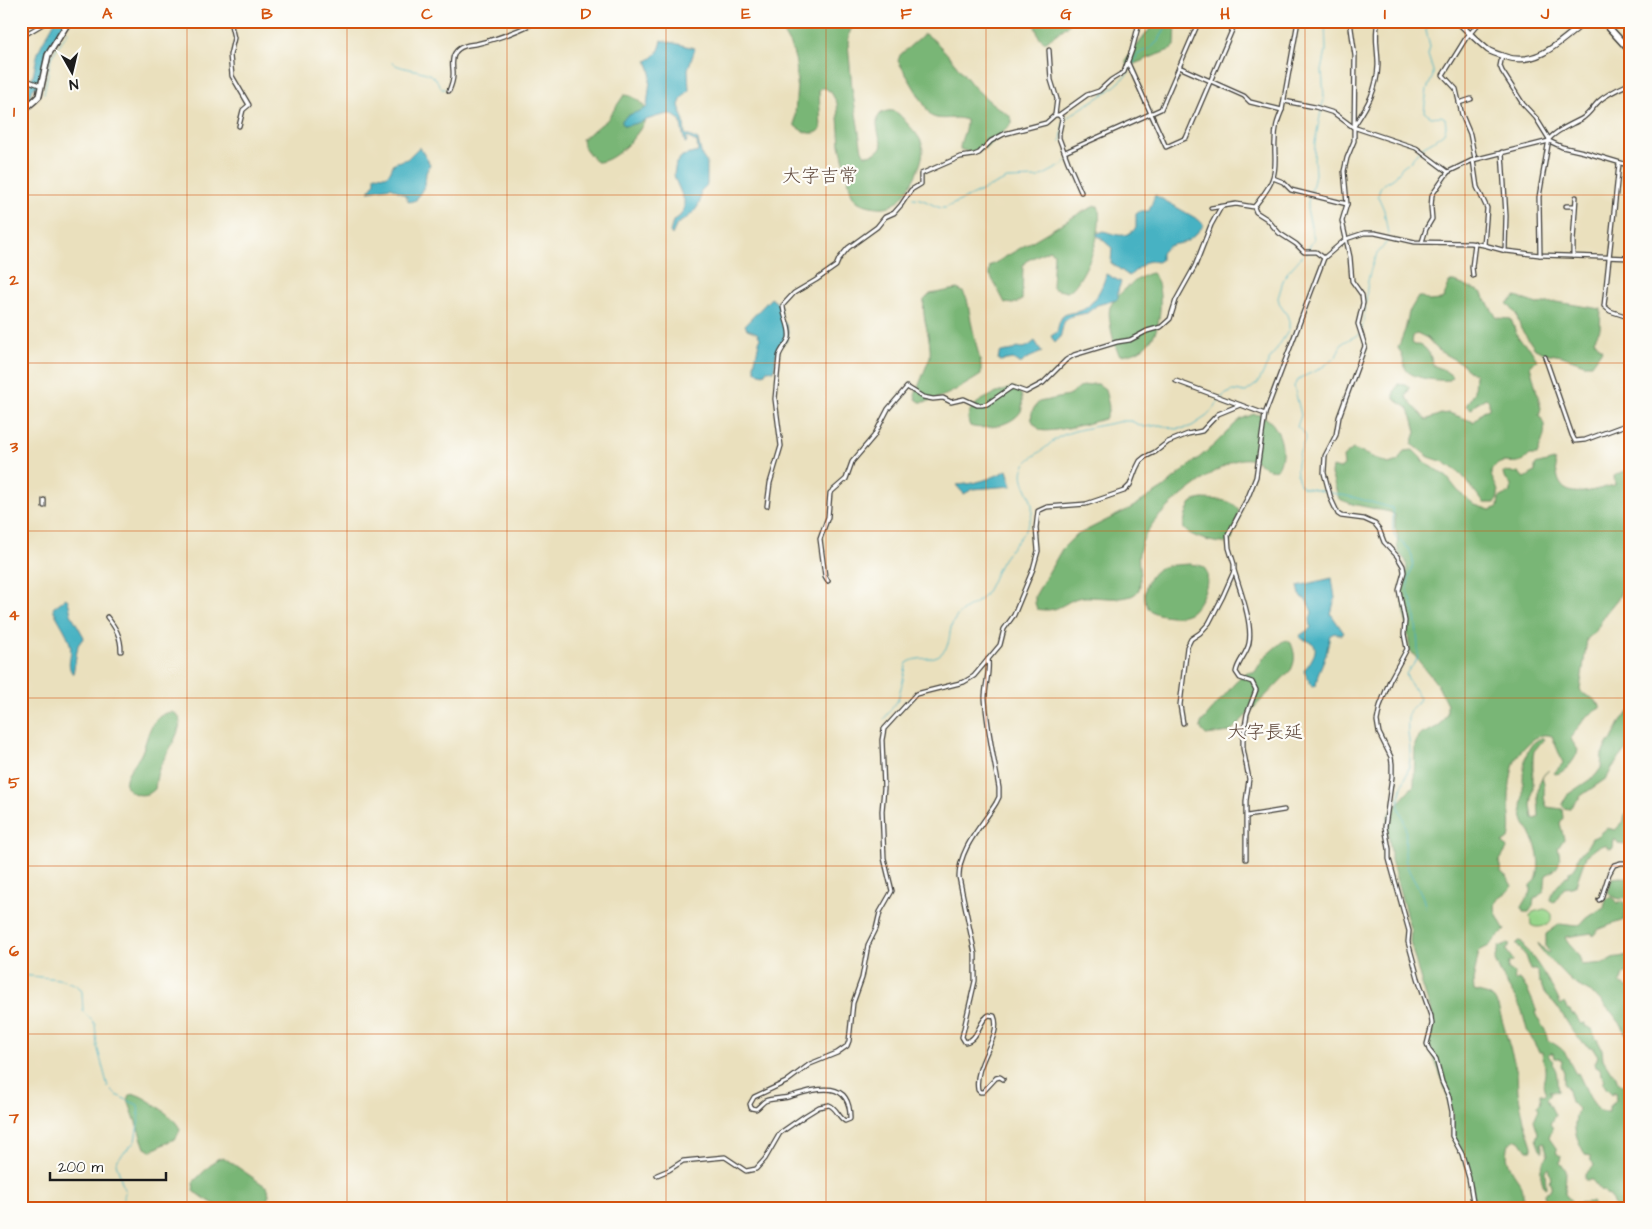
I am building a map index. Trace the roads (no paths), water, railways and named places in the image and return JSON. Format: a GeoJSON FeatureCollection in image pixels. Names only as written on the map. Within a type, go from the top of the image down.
{"type":"FeatureCollection","features":[{"type":"Feature","properties":{"kind":"main road"},"geometry":{"type":"LineString","coordinates":[[21,112],[36,100],[48,56],[69,21]]}},
{"type":"Feature","properties":{"kind":"main road"},"geometry":{"type":"LineString","coordinates":[[1603,21],[1631,52]]}},
{"type":"Feature","properties":{"kind":"street"},"geometry":{"type":"LineString","coordinates":[[21,37],[48,21]]}},
{"type":"Feature","properties":{"kind":"street"},"geometry":{"type":"LineString","coordinates":[[230,21],[234,38],[230,55],[232,76],[249,106],[243,110],[239,126]]}},
{"type":"Feature","properties":{"kind":"street"},"geometry":{"type":"LineString","coordinates":[[449,91],[454,78],[452,63],[457,50],[464,46],[514,33],[538,21]]}},
{"type":"Feature","properties":{"kind":"street"},"geometry":{"type":"LineString","coordinates":[[767,506],[770,483],[781,446],[775,390],[779,356],[789,339],[788,327],[783,312],[783,305],[786,301],[794,293],[836,266],[848,248],[877,227],[885,217],[894,212],[911,190],[921,184],[921,174],[960,157],[979,153],[991,140],[1004,134],[1046,123],[1087,95],[1099,91],[1124,72],[1138,27],[1144,21]]}},
{"type":"Feature","properties":{"kind":"street"},"geometry":{"type":"LineString","coordinates":[[1065,152],[1161,109],[1198,21]]}},
{"type":"Feature","properties":{"kind":"street"},"geometry":{"type":"LineString","coordinates":[[1128,62],[1166,146],[1186,138],[1236,21]]}},
{"type":"Feature","properties":{"kind":"street"},"geometry":{"type":"LineString","coordinates":[[1254,207],[1267,190],[1273,178],[1276,159],[1274,143],[1276,122],[1284,101],[1298,21]]}},
{"type":"Feature","properties":{"kind":"street"},"geometry":{"type":"LineString","coordinates":[[1350,21],[1355,56],[1354,141],[1344,171],[1346,204],[1342,221],[1352,281],[1362,295],[1363,303],[1358,324],[1365,346],[1339,417],[1336,435],[1325,456],[1324,473],[1331,499],[1338,514],[1364,519],[1375,524],[1384,542],[1397,556],[1403,566],[1404,572],[1399,590],[1405,620],[1404,634],[1407,649],[1390,680],[1380,706],[1377,721],[1379,734],[1392,764],[1385,827],[1390,867],[1409,931],[1408,942],[1431,1016],[1432,1024],[1427,1044],[1436,1059],[1442,1082],[1449,1097],[1452,1112],[1452,1136],[1462,1154],[1469,1178],[1474,1208]]}},
{"type":"Feature","properties":{"kind":"street"},"geometry":{"type":"LineString","coordinates":[[1353,127],[1365,111],[1375,84],[1378,64],[1375,38],[1378,21]]}},
{"type":"Feature","properties":{"kind":"street"},"geometry":{"type":"LineString","coordinates":[[1457,21],[1489,50],[1502,56],[1525,59],[1544,54],[1586,21]]}},
{"type":"Feature","properties":{"kind":"street"},"geometry":{"type":"LineString","coordinates":[[1481,21],[1470,34],[1444,75],[1456,89],[1462,115],[1470,134],[1477,187],[1487,208],[1484,244]]}},
{"type":"Feature","properties":{"kind":"street"},"geometry":{"type":"LineString","coordinates":[[1050,50],[1051,80],[1057,99],[1057,115]]}},
{"type":"Feature","properties":{"kind":"street"},"geometry":{"type":"LineString","coordinates":[[1502,56],[1500,66],[1502,71],[1523,104],[1536,118],[1549,140],[1562,147],[1631,166]]}},
{"type":"Feature","properties":{"kind":"street"},"geometry":{"type":"LineString","coordinates":[[1179,67],[1244,96],[1250,102],[1282,110]]}},
{"type":"Feature","properties":{"kind":"street"},"geometry":{"type":"LineString","coordinates":[[21,74],[40,86]]}},
{"type":"Feature","properties":{"kind":"street"},"geometry":{"type":"LineString","coordinates":[[1422,242],[1426,229],[1432,219],[1432,195],[1448,172],[1474,159],[1549,140],[1557,131],[1583,118],[1592,111],[1599,101],[1609,94],[1631,83]]}},
{"type":"Feature","properties":{"kind":"street"},"geometry":{"type":"LineString","coordinates":[[1459,104],[1470,100]]}},
{"type":"Feature","properties":{"kind":"street"},"geometry":{"type":"LineString","coordinates":[[1284,101],[1334,112],[1353,127],[1416,148],[1448,172]]}},
{"type":"Feature","properties":{"kind":"street"},"geometry":{"type":"LineString","coordinates":[[1057,115],[1062,119],[1059,138],[1081,192]]}},
{"type":"Feature","properties":{"kind":"street"},"geometry":{"type":"LineString","coordinates":[[1540,255],[1539,197],[1549,140]]}},
{"type":"Feature","properties":{"kind":"street"},"geometry":{"type":"LineString","coordinates":[[1502,152],[1506,251]]}},
{"type":"Feature","properties":{"kind":"street"},"geometry":{"type":"LineString","coordinates":[[1619,164],[1604,306],[1610,311],[1631,318]]}},
{"type":"Feature","properties":{"kind":"street"},"geometry":{"type":"LineString","coordinates":[[1273,178],[1283,182],[1291,190],[1346,204]]}},
{"type":"Feature","properties":{"kind":"street"},"geometry":{"type":"LineString","coordinates":[[1573,256],[1576,197]]}},
{"type":"Feature","properties":{"kind":"street"},"geometry":{"type":"LineString","coordinates":[[1211,208],[1236,204],[1254,207]]}},
{"type":"Feature","properties":{"kind":"street"},"geometry":{"type":"LineString","coordinates":[[1566,206],[1575,206]]}},
{"type":"Feature","properties":{"kind":"street"},"geometry":{"type":"LineString","coordinates":[[828,581],[825,576],[820,539],[828,517],[830,493],[846,478],[852,462],[874,436],[888,409],[907,387],[923,397],[943,398],[952,402],[964,400],[977,405],[987,404],[1012,387],[1026,392],[1035,388],[1074,355],[1130,340],[1147,331],[1161,327],[1170,319],[1176,300],[1195,266],[1221,207]]}},
{"type":"Feature","properties":{"kind":"street"},"geometry":{"type":"LineString","coordinates":[[1254,207],[1256,212],[1266,219],[1279,233],[1296,244],[1304,252],[1316,252],[1324,258]]}},
{"type":"Feature","properties":{"kind":"street"},"geometry":{"type":"LineString","coordinates":[[1246,859],[1247,792],[1249,779],[1243,738],[1247,714],[1256,694],[1256,688],[1252,682],[1240,678],[1236,672],[1248,646],[1250,631],[1234,570],[1228,535],[1256,477],[1265,414],[1324,258],[1346,239],[1364,233],[1375,233],[1415,242],[1475,243],[1506,251],[1540,255],[1631,258]]}},
{"type":"Feature","properties":{"kind":"street"},"geometry":{"type":"LineString","coordinates":[[1473,276],[1472,267],[1475,243]]}},
{"type":"Feature","properties":{"kind":"street"},"geometry":{"type":"LineString","coordinates":[[1546,357],[1575,441],[1585,440],[1631,423]]}},
{"type":"Feature","properties":{"kind":"street"},"geometry":{"type":"LineString","coordinates":[[1176,381],[1265,414]]}},
{"type":"Feature","properties":{"kind":"street"},"geometry":{"type":"LineString","coordinates":[[657,1175],[683,1161],[725,1157],[742,1169],[751,1171],[760,1165],[780,1133],[819,1107],[829,1105],[836,1110],[842,1119],[850,1119],[846,1100],[841,1093],[832,1089],[817,1089],[786,1098],[764,1101],[756,1109],[751,1108],[750,1104],[754,1097],[786,1082],[810,1064],[837,1053],[847,1046],[849,1041],[853,1003],[862,978],[868,945],[876,929],[880,912],[892,891],[884,858],[882,811],[885,776],[882,740],[884,728],[916,694],[970,680],[1000,645],[1004,629],[1014,615],[1033,569],[1038,551],[1036,528],[1038,511],[1046,507],[1078,506],[1124,491],[1130,485],[1140,461],[1145,457],[1168,442],[1202,431],[1218,414],[1240,405]]}},
{"type":"Feature","properties":{"kind":"street"},"geometry":{"type":"LineString","coordinates":[[44,500],[44,506]]}},
{"type":"Feature","properties":{"kind":"street"},"geometry":{"type":"LineString","coordinates":[[1183,723],[1180,705],[1187,647],[1190,639],[1200,633],[1209,623],[1234,570]]}},
{"type":"Feature","properties":{"kind":"street"},"geometry":{"type":"LineString","coordinates":[[107,617],[117,630],[120,639],[120,651]]}},
{"type":"Feature","properties":{"kind":"street"},"geometry":{"type":"LineString","coordinates":[[988,658],[985,688],[987,716],[999,788],[996,803],[963,853],[959,866],[960,884],[976,966],[971,1000],[962,1037],[965,1042],[970,1041],[975,1036],[984,1018],[989,1015],[994,1016],[996,1028],[980,1065],[977,1076],[978,1090],[983,1092],[996,1078],[1000,1077],[1002,1080]]}},
{"type":"Feature","properties":{"kind":"street"},"geometry":{"type":"LineString","coordinates":[[1247,816],[1284,810]]}},
{"type":"Feature","properties":{"kind":"street"},"geometry":{"type":"LineString","coordinates":[[1599,900],[1614,865],[1631,863]]}},
{"type":"Feature","properties":{"kind":"water"},"geometry":{"type":"Polygon","coordinates":[[[55,21],[67,21],[48,48],[37,95],[34,95],[37,90],[35,86],[30,94],[31,100],[21,111],[21,94],[32,80],[39,50],[55,21]]]}},
{"type":"Feature","properties":{"kind":"water"},"geometry":{"type":"Polygon","coordinates":[[[662,40],[695,49],[688,69],[689,90],[679,105],[685,134],[698,140],[702,156],[707,163],[707,185],[700,192],[701,197],[698,207],[691,215],[677,224],[672,235],[670,232],[673,221],[680,216],[684,209],[684,200],[674,174],[676,163],[682,156],[698,152],[697,142],[686,137],[687,142],[685,143],[680,120],[671,114],[630,125],[624,126],[622,123],[625,117],[647,107],[651,71],[647,61],[657,53],[662,40]]]}},
{"type":"Feature","properties":{"kind":"water"},"geometry":{"type":"Polygon","coordinates":[[[420,148],[430,164],[426,173],[425,185],[416,200],[409,202],[405,195],[391,187],[369,191],[375,182],[375,175],[386,176],[394,163],[407,159],[420,148]]]}},
{"type":"Feature","properties":{"kind":"water"},"geometry":{"type":"Polygon","coordinates":[[[1155,195],[1199,220],[1204,225],[1188,240],[1166,248],[1161,253],[1161,260],[1146,262],[1129,276],[1111,263],[1112,248],[1096,234],[1104,231],[1121,235],[1128,234],[1136,228],[1136,214],[1140,211],[1149,211],[1155,195]]]}},
{"type":"Feature","properties":{"kind":"water"},"geometry":{"type":"Polygon","coordinates":[[[1106,274],[1121,282],[1118,298],[1097,305],[1087,313],[1071,316],[1064,322],[1060,338],[1055,343],[1051,336],[1057,332],[1062,317],[1068,313],[1085,309],[1103,284],[1106,274]]]}},
{"type":"Feature","properties":{"kind":"water"},"geometry":{"type":"Polygon","coordinates":[[[771,298],[781,306],[781,322],[785,323],[788,337],[787,341],[778,350],[774,371],[767,370],[764,374],[756,372],[754,365],[760,338],[757,333],[747,329],[745,325],[771,298]]]}},
{"type":"Feature","properties":{"kind":"water"},"geometry":{"type":"Polygon","coordinates":[[[1035,341],[1042,352],[1026,359],[1022,363],[1013,359],[998,360],[1001,352],[1025,347],[1035,341]]]}},
{"type":"Feature","properties":{"kind":"water"},"geometry":{"type":"Polygon","coordinates":[[[1007,470],[1012,486],[973,489],[964,494],[956,485],[983,480],[1007,470]]]}},
{"type":"Feature","properties":{"kind":"water"},"geometry":{"type":"Polygon","coordinates":[[[1332,578],[1335,598],[1331,614],[1344,633],[1341,635],[1335,633],[1330,635],[1316,686],[1312,687],[1304,671],[1313,657],[1315,648],[1309,641],[1301,639],[1299,636],[1311,628],[1310,619],[1312,612],[1307,601],[1300,595],[1298,586],[1332,578]]]}},
{"type":"Feature","properties":{"kind":"water"},"geometry":{"type":"Polygon","coordinates":[[[66,598],[71,614],[84,637],[78,645],[73,674],[69,663],[71,648],[69,639],[53,608],[66,598]]]}},
{"type":"Feature","properties":{"kind":"waterway"},"geometry":{"type":"LineString","coordinates":[[1132,68],[1137,55],[1151,48],[1159,40],[1169,21]]}},
{"type":"Feature","properties":{"kind":"waterway"},"geometry":{"type":"LineString","coordinates":[[1311,193],[1315,174],[1315,142],[1324,96],[1322,71],[1326,51],[1325,21]]}},
{"type":"Feature","properties":{"kind":"waterway"},"geometry":{"type":"LineString","coordinates":[[1388,234],[1384,210],[1378,196],[1380,188],[1383,184],[1393,179],[1418,151],[1444,133],[1446,126],[1445,118],[1441,116],[1431,117],[1424,112],[1427,89],[1433,76],[1428,55],[1430,47],[1426,31],[1429,21]]}},
{"type":"Feature","properties":{"kind":"waterway"},"geometry":{"type":"LineString","coordinates":[[44,93],[51,57],[68,32]]}},
{"type":"Feature","properties":{"kind":"waterway"},"geometry":{"type":"LineString","coordinates":[[392,63],[430,75],[436,79],[442,89],[445,89]]}},
{"type":"Feature","properties":{"kind":"waterway"},"geometry":{"type":"LineString","coordinates":[[1061,141],[1064,120],[1116,86],[1130,71]]}},
{"type":"Feature","properties":{"kind":"waterway"},"geometry":{"type":"LineString","coordinates":[[913,198],[945,208],[1007,179],[1038,178],[1063,165],[1066,161]]}},
{"type":"Feature","properties":{"kind":"waterway"},"geometry":{"type":"LineString","coordinates":[[884,719],[898,700],[907,663],[916,659],[938,656],[942,653],[948,645],[951,627],[955,619],[961,612],[982,598],[1004,558],[1029,524],[1032,509],[1031,502],[1022,476],[1026,463],[1029,460],[1059,437],[1073,431],[1122,421],[1131,421],[1144,427],[1160,425],[1175,429],[1192,426],[1207,416],[1224,395],[1233,391],[1246,392],[1258,383],[1270,359],[1289,330],[1287,315],[1280,305],[1278,298],[1283,281],[1287,273],[1307,251],[1314,239],[1307,209],[1309,197]]}},
{"type":"Feature","properties":{"kind":"waterway"},"geometry":{"type":"LineString","coordinates":[[1361,331],[1373,262],[1388,238]]}},
{"type":"Feature","properties":{"kind":"waterway"},"geometry":{"type":"LineString","coordinates":[[1360,334],[1344,342],[1336,357],[1320,369],[1300,378],[1294,386],[1301,415],[1297,427],[1306,437],[1297,462],[1297,474],[1302,487],[1356,498],[1392,508],[1394,534],[1411,552],[1413,561],[1408,590],[1415,617],[1418,655],[1416,661],[1406,674],[1420,698],[1409,713],[1410,759],[1400,794],[1399,805],[1405,826],[1406,863],[1423,897],[1425,908]]}},
{"type":"Feature","properties":{"kind":"waterway"},"geometry":{"type":"LineString","coordinates":[[21,975],[59,979],[80,988],[83,1011],[95,1024],[97,1046],[108,1087],[116,1095],[138,1105],[139,1118],[135,1141],[116,1163],[125,1192],[122,1208]]}},
{"type":"Feature","properties":{"kind":"district","name":"大字吉常"},"geometry":{"type":"Point","coordinates":[820,175]}},
{"type":"Feature","properties":{"kind":"district","name":"大字長延"},"geometry":{"type":"Point","coordinates":[1265,731]}}]}
